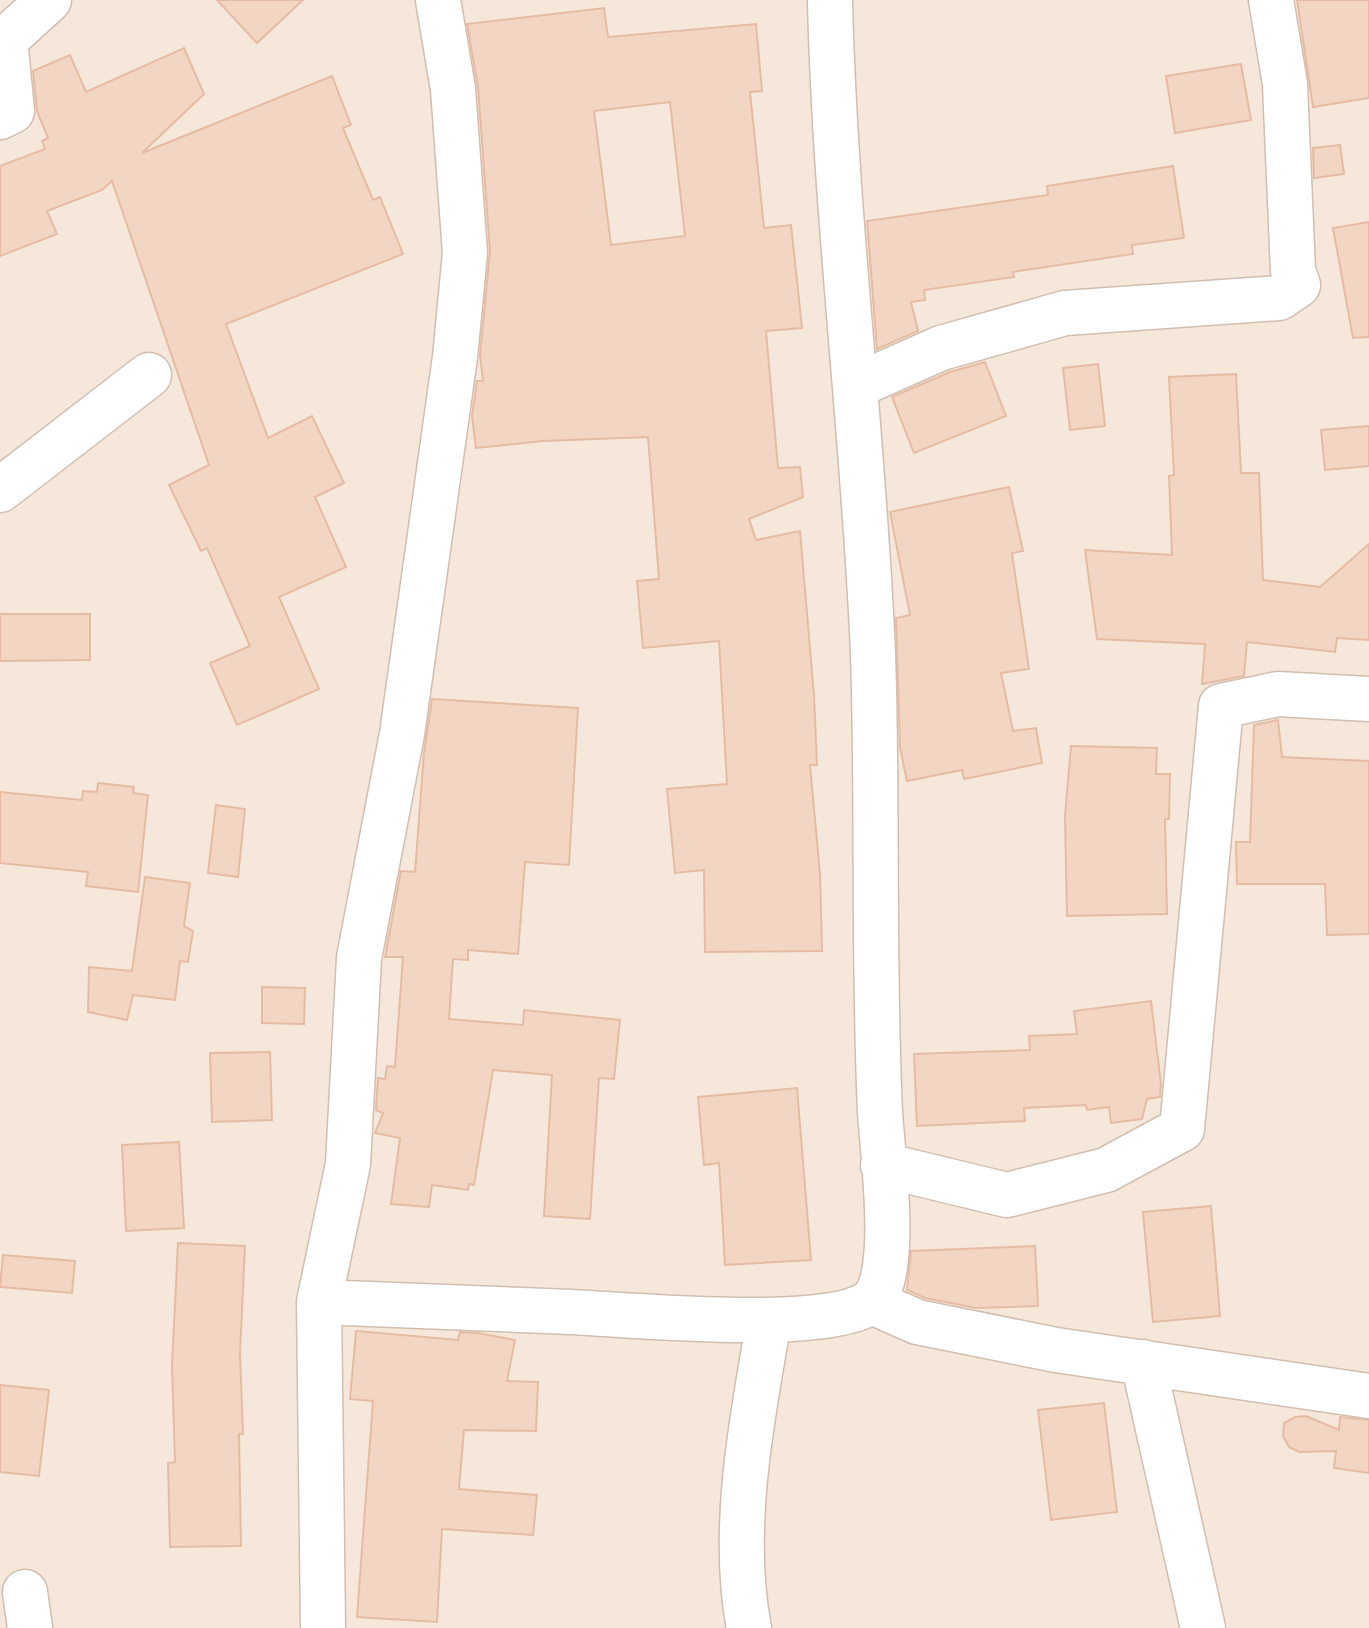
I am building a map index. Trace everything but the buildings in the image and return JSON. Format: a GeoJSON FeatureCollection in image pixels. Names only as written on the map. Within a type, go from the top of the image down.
{"type":"FeatureCollection","features":[{"type":"Feature","properties":{"kind":"street"},"geometry":{"type":"LineString","coordinates":[[0,117],[12,111],[5,40],[49,0]]}},
{"type":"Feature","properties":{"kind":"street"},"geometry":{"type":"LineString","coordinates":[[323,1628],[319,1302],[348,1164],[359,958],[402,734],[455,357],[465,253],[453,89],[438,0]]}},
{"type":"Feature","properties":{"kind":"street"},"geometry":{"type":"LineString","coordinates":[[319,1302],[769,1321],[844,1313],[872,1302],[882,1285],[887,1254],[873,655],[858,385],[832,83],[830,0]]}},
{"type":"Feature","properties":{"kind":"street"},"geometry":{"type":"LineString","coordinates":[[858,385],[941,348],[1065,313],[1279,298],[1298,285],[1293,271],[1285,84],[1271,0]]}},
{"type":"Feature","properties":{"kind":"street"},"geometry":{"type":"LineString","coordinates":[[0,490],[149,375]]}},
{"type":"Feature","properties":{"kind":"street"},"geometry":{"type":"LineString","coordinates":[[883,1165],[1007,1195],[1106,1170],[1182,1129],[1221,706],[1278,694],[1369,699]]}},
{"type":"Feature","properties":{"kind":"street"},"geometry":{"type":"LineString","coordinates":[[872,1302],[917,1322],[1056,1350],[1369,1396]]}},
{"type":"Feature","properties":{"kind":"street"},"geometry":{"type":"LineString","coordinates":[[749,1628],[744,1603],[744,1503],[753,1409],[769,1321]]}},
{"type":"Feature","properties":{"kind":"street"},"geometry":{"type":"LineString","coordinates":[[1143,1362],[1203,1628]]}},
{"type":"Feature","properties":{"kind":"shaded area"},"geometry":{"type":"Polygon","coordinates":[[[0,0],[1369,0],[1369,1628],[0,1628],[0,0]]]}}]}
